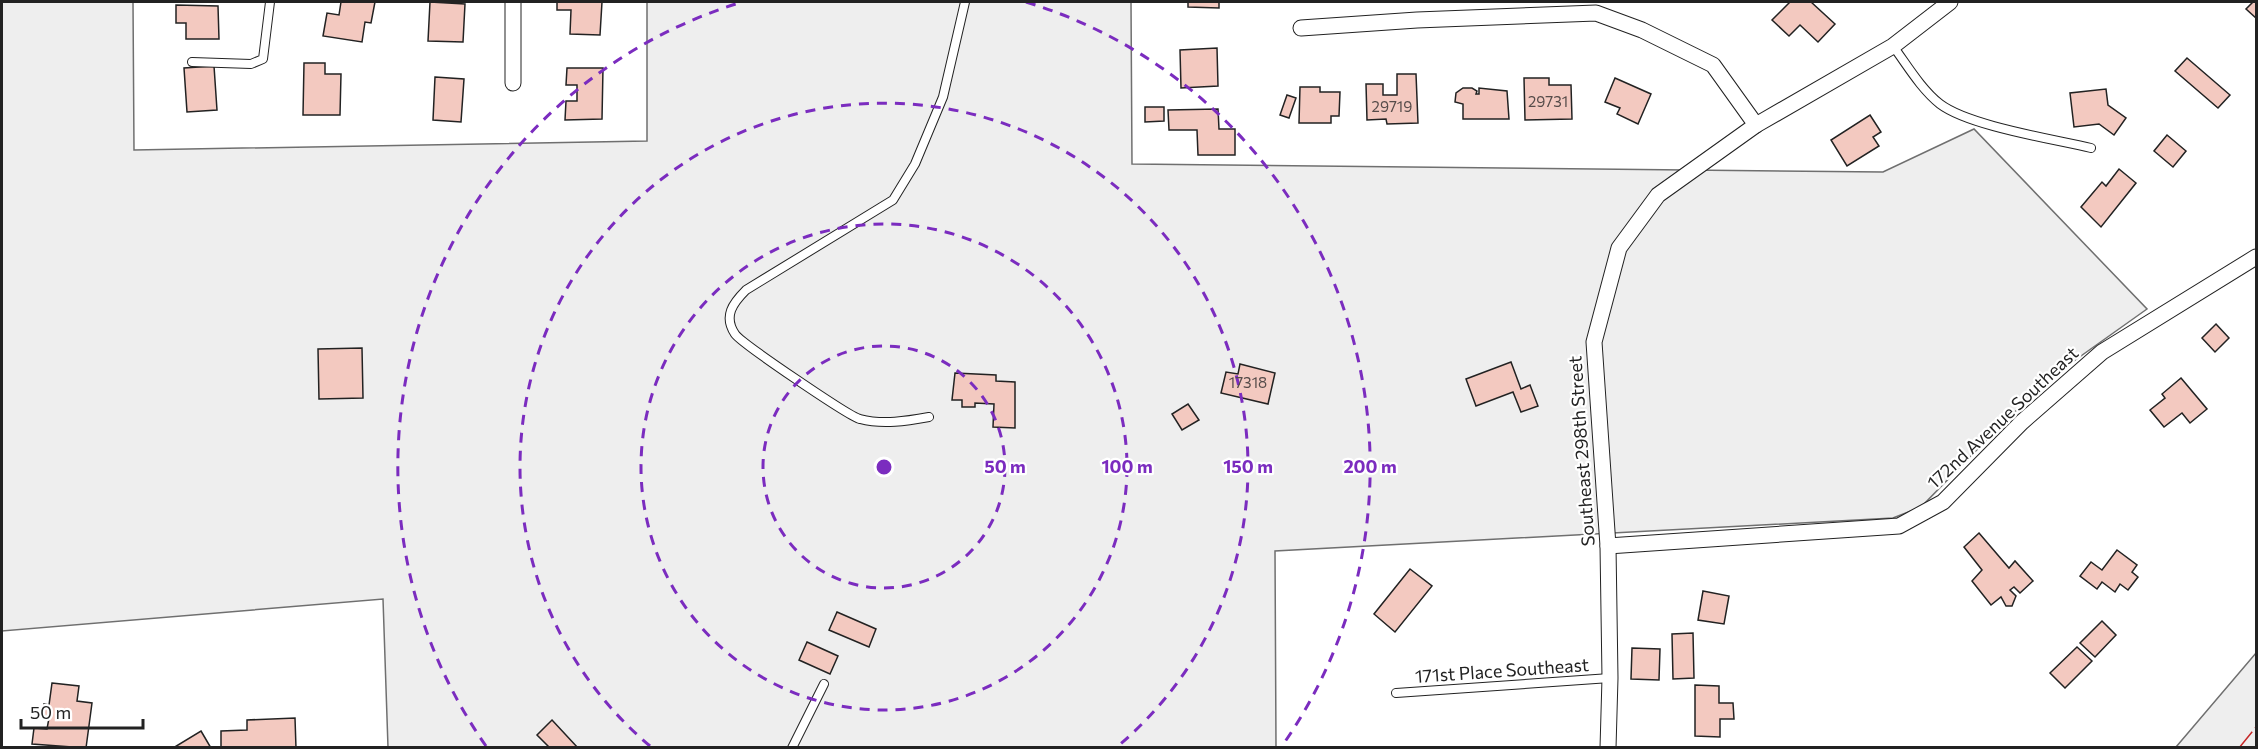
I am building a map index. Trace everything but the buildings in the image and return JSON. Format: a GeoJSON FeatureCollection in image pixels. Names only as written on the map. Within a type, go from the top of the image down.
{"type":"FeatureCollection","features":[{"type":"Feature","properties":{"kind":"street"},"geometry":{"type":"LineString","coordinates":[[513,2],[513,83]]}},
{"type":"Feature","properties":{"kind":"street","name":"Southeast 298th Street"},"geometry":{"type":"LineString","coordinates":[[1608,747],[1610,678],[1608,546],[1594,342],[1619,248],[1658,195],[1756,125],[1893,46],[1950,2]]}},
{"type":"Feature","properties":{"kind":"street"},"geometry":{"type":"LineString","coordinates":[[1301,28],[1417,20],[1596,13],[1642,30],[1713,65],[1756,125]]}},
{"type":"Feature","properties":{"kind":"street","name":"172nd Avenue Southeast"},"geometry":{"type":"LineString","coordinates":[[1608,546],[1899,526],[1943,502],[2022,422],[2102,352],[2256,256]]}},
{"type":"Feature","properties":{"kind":"lane"},"geometry":{"type":"LineString","coordinates":[[192,62],[251,64],[262,59],[270,2]]}},
{"type":"Feature","properties":{"kind":"lane"},"geometry":{"type":"LineString","coordinates":[[929,417],[901,422],[859,419],[753,350],[735,334],[729,318],[732,304],[746,290],[893,200],[915,164],[943,97],[964,2]]}},
{"type":"Feature","properties":{"kind":"lane"},"geometry":{"type":"LineString","coordinates":[[1893,46],[1925,89],[1940,104],[1965,118],[2091,148]]}},
{"type":"Feature","properties":{"kind":"lane","name":"171st Place Southeast"},"geometry":{"type":"LineString","coordinates":[[1396,693],[1610,678]]}},
{"type":"Feature","properties":{"kind":"lane"},"geometry":{"type":"LineString","coordinates":[[792,747],[824,684]]}},
{"type":"Feature","properties":{"kind":"shaded area"},"geometry":{"type":"Polygon","coordinates":[[[2,2],[133,2],[134,150],[647,141],[647,2],[1131,2],[1132,164],[1883,172],[1974,129],[2147,309],[2057,373],[2006,420],[1921,507],[1893,518],[1275,551],[1276,747],[388,747],[383,599],[2,631],[2,2]]]}},
{"type":"Feature","properties":{"kind":"shaded area"},"geometry":{"type":"Polygon","coordinates":[[[2256,653],[2256,747],[2176,747],[2256,653]]]}},
{"type":"Feature","properties":{"kind":"power"},"geometry":{"type":"LineString","coordinates":[[2239,748],[2256,727]]}}]}
